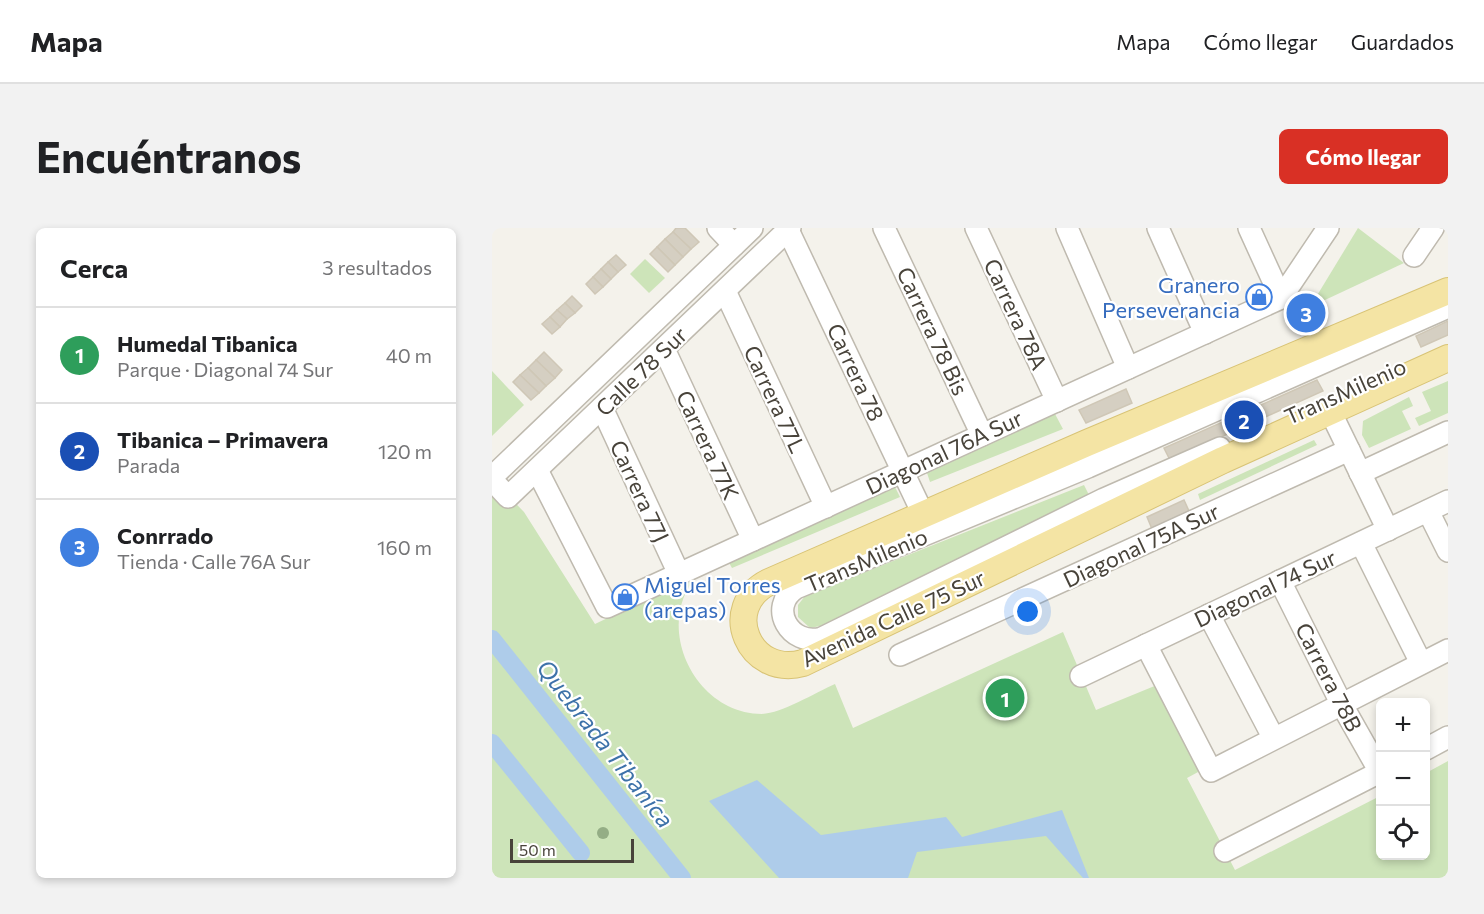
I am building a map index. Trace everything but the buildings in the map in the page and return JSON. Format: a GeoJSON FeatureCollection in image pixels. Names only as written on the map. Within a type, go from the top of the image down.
{"type":"FeatureCollection","features":[{"type":"Feature","properties":{"kind":"main road","name":"Avenida Calle 75 Sur"},"geometry":{"type":"LineString","coordinates":[[1448,291],[923,514],[761,587],[751,597],[745,611],[745,632],[751,646],[761,657],[772,663],[786,665],[803,663],[1223,460],[1448,358]]}},
{"type":"Feature","properties":{"kind":"street"},"geometry":{"type":"LineString","coordinates":[[718,228],[734,245]]}},
{"type":"Feature","properties":{"kind":"street","name":"Calle 78 Sur"},"geometry":{"type":"LineString","coordinates":[[752,228],[492,479],[508,497],[789,229]]}},
{"type":"Feature","properties":{"kind":"street","name":"Carrera 78 Bis"},"geometry":{"type":"LineString","coordinates":[[884,228],[982,435]]}},
{"type":"Feature","properties":{"kind":"street","name":"Carrera 78A"},"geometry":{"type":"LineString","coordinates":[[976,228],[1057,401]]}},
{"type":"Feature","properties":{"kind":"street"},"geometry":{"type":"LineString","coordinates":[[1067,228],[1128,368]]}},
{"type":"Feature","properties":{"kind":"street"},"geometry":{"type":"LineString","coordinates":[[1158,228],[1205,333]]}},
{"type":"Feature","properties":{"kind":"street"},"geometry":{"type":"LineString","coordinates":[[1249,228],[1281,298]]}},
{"type":"Feature","properties":{"kind":"street"},"geometry":{"type":"LineString","coordinates":[[1281,298],[1328,228]]}},
{"type":"Feature","properties":{"kind":"street"},"geometry":{"type":"LineString","coordinates":[[1414,256],[1433,228]]}},
{"type":"Feature","properties":{"kind":"street","name":"Carrera 78"},"geometry":{"type":"LineString","coordinates":[[789,229],[923,514]]}},
{"type":"Feature","properties":{"kind":"street","name":"Carrera 77L"},"geometry":{"type":"LineString","coordinates":[[725,291],[826,507]]}},
{"type":"Feature","properties":{"kind":"street","name":"Diagonal 76A Sur"},"geometry":{"type":"LineString","coordinates":[[537,470],[607,607],[1281,298]]}},
{"type":"Feature","properties":{"kind":"street","name":"TransMilenio"},"geometry":{"type":"LineString","coordinates":[[1448,307],[1088,467],[796,588],[787,596],[783,604],[784,622],[792,633],[800,638],[808,640],[822,638],[1104,499],[1448,344]]}},
{"type":"Feature","properties":{"kind":"street","name":"Carrera 77K"},"geometry":{"type":"LineString","coordinates":[[663,349],[753,540]]}},
{"type":"Feature","properties":{"kind":"street","name":"Carrera 77J"},"geometry":{"type":"LineString","coordinates":[[602,408],[679,574]]}},
{"type":"Feature","properties":{"kind":"street"},"geometry":{"type":"LineString","coordinates":[[1330,411],[1388,530]]}},
{"type":"Feature","properties":{"kind":"street"},"geometry":{"type":"LineString","coordinates":[[1360,473],[1448,432]]}},
{"type":"Feature","properties":{"kind":"street","name":"Diagonal 75A Sur"},"geometry":{"type":"LineString","coordinates":[[900,655],[1349,450]]}},
{"type":"Feature","properties":{"kind":"street","name":"Diagonal 74 Sur"},"geometry":{"type":"LineString","coordinates":[[1081,676],[1448,501]]}},
{"type":"Feature","properties":{"kind":"street"},"geometry":{"type":"LineString","coordinates":[[1428,511],[1448,551]]}},
{"type":"Feature","properties":{"kind":"street"},"geometry":{"type":"LineString","coordinates":[[1361,543],[1421,663]]}},
{"type":"Feature","properties":{"kind":"street","name":"Carrera 78B"},"geometry":{"type":"LineString","coordinates":[[1280,581],[1342,705],[1376,765]]}},
{"type":"Feature","properties":{"kind":"street"},"geometry":{"type":"LineString","coordinates":[[1209,615],[1273,737]]}},
{"type":"Feature","properties":{"kind":"street"},"geometry":{"type":"LineString","coordinates":[[1146,645],[1211,771],[1273,737],[1342,705],[1448,650]]}},
{"type":"Feature","properties":{"kind":"street"},"geometry":{"type":"LineString","coordinates":[[1430,746],[1448,737]]}},
{"type":"Feature","properties":{"kind":"street"},"geometry":{"type":"LineString","coordinates":[[1225,851],[1376,774]]}},
{"type":"Feature","properties":{"kind":"green space"},"geometry":{"type":"Polygon","coordinates":[[[1358,228],[1404,263],[1310,307],[1358,228]]]}},
{"type":"Feature","properties":{"kind":"green space"},"geometry":{"type":"Polygon","coordinates":[[[645,259],[665,278],[649,293],[630,274],[645,259]]]}},
{"type":"Feature","properties":{"kind":"green space"},"geometry":{"type":"Polygon","coordinates":[[[492,371],[524,405],[492,436],[492,371]]]}},
{"type":"Feature","properties":{"kind":"green space"},"geometry":{"type":"Polygon","coordinates":[[[1448,381],[1448,413],[1419,426],[1415,418],[1431,411],[1422,392],[1448,381]]]}},
{"type":"Feature","properties":{"kind":"green space"},"geometry":{"type":"Polygon","coordinates":[[[1409,397],[1413,406],[1402,411],[1411,429],[1369,448],[1362,435],[1363,421],[1409,397]]]}},
{"type":"Feature","properties":{"kind":"green space"},"geometry":{"type":"Polygon","coordinates":[[[1055,414],[1063,429],[930,482],[927,473],[1055,414]]]}},
{"type":"Feature","properties":{"kind":"green space"},"geometry":{"type":"Polygon","coordinates":[[[1314,440],[1317,445],[1200,500],[1198,494],[1314,440]]]}},
{"type":"Feature","properties":{"kind":"green space"},"geometry":{"type":"Polygon","coordinates":[[[492,479],[524,512],[595,624],[698,575],[685,595],[679,617],[680,641],[687,663],[700,683],[717,699],[738,710],[770,713],[835,684],[853,728],[1063,632],[1096,710],[1157,685],[1200,771],[1187,778],[1235,870],[1376,798],[1376,860],[1430,860],[1430,771],[1448,761],[1448,878],[497,878],[492,872],[492,479]]]}},
{"type":"Feature","properties":{"kind":"green space"},"geometry":{"type":"Polygon","coordinates":[[[1084,485],[1090,497],[825,625],[810,628],[798,617],[798,605],[805,596],[1084,485]]]}},
{"type":"Feature","properties":{"kind":"green space"},"geometry":{"type":"Polygon","coordinates":[[[895,487],[900,497],[732,568],[728,561],[895,487]]]}},
{"type":"Feature","properties":{"kind":"water"},"geometry":{"type":"Polygon","coordinates":[[[757,780],[821,835],[946,817],[962,837],[1062,810],[1089,878],[1083,878],[1046,836],[917,852],[908,878],[779,878],[709,801],[757,780]]]}},
{"type":"Feature","properties":{"kind":"waterway","name":"Quebrada Tibaníca"},"geometry":{"type":"LineString","coordinates":[[492,639],[682,878]]}},
{"type":"Feature","properties":{"kind":"waterway"},"geometry":{"type":"LineString","coordinates":[[492,743],[581,853]]}},
{"type":"Feature","properties":{"kind":"place","name":"Granero Perseverancia"},"geometry":{"type":"Point","coordinates":[1259,297]}},
{"type":"Feature","properties":{"kind":"place","name":"Conrrado"},"geometry":{"type":"Point","coordinates":[1306,313]}},
{"type":"Feature","properties":{"kind":"place","name":"Tibanica – Primavera"},"geometry":{"type":"Point","coordinates":[1244,420]}},
{"type":"Feature","properties":{"kind":"place","name":"Miguel Torres (arepas)"},"geometry":{"type":"Point","coordinates":[625,597]}},
{"type":"Feature","properties":{"kind":"place","name":"Humedal Tibanica"},"geometry":{"type":"Point","coordinates":[1005,698]}}]}
